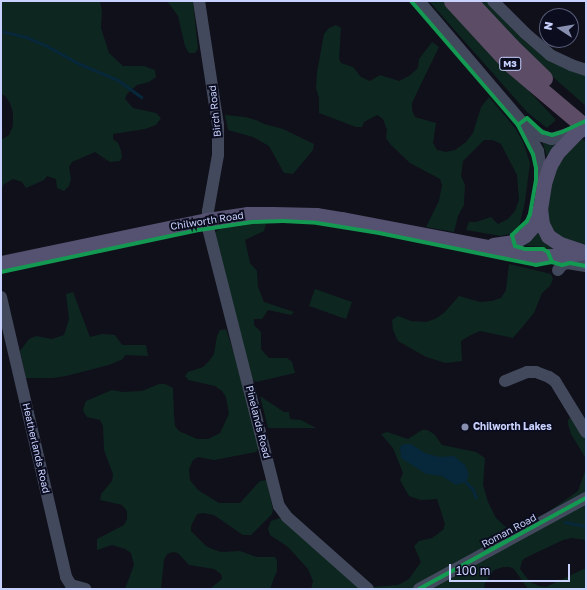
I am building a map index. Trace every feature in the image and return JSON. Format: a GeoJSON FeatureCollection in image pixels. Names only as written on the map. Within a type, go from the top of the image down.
{"type":"FeatureCollection","features":[{"type":"Feature","properties":{"kind":"highway","name":"M3"},"geometry":{"type":"LineString","coordinates":[[452,1],[508,62],[583,129]]}},
{"type":"Feature","properties":{"kind":"highway","name":"M3"},"geometry":{"type":"LineString","coordinates":[[469,1],[530,65],[586,113]]}},
{"type":"Feature","properties":{"kind":"main road"},"geometry":{"type":"LineString","coordinates":[[583,129],[560,141],[544,184],[540,208],[542,224],[548,236],[566,247],[583,261]]}},
{"type":"Feature","properties":{"kind":"main road","name":"Chilworth Road"},"geometry":{"type":"LineString","coordinates":[[486,245],[514,242],[522,237],[533,226],[540,208]]}},
{"type":"Feature","properties":{"kind":"main road","name":"Chilworth Road"},"geometry":{"type":"LineString","coordinates":[[1,263],[207,220],[247,214],[316,215],[486,245],[510,252],[534,256],[564,256],[583,261]]}},
{"type":"Feature","properties":{"kind":"street","name":"Birch Road"},"geometry":{"type":"LineString","coordinates":[[199,1],[218,125],[218,155],[207,220]]}},
{"type":"Feature","properties":{"kind":"street"},"geometry":{"type":"LineString","coordinates":[[419,1],[522,122],[538,150],[544,184]]}},
{"type":"Feature","properties":{"kind":"street"},"geometry":{"type":"LineString","coordinates":[[493,1],[519,28],[550,54],[565,63],[586,70]]}},
{"type":"Feature","properties":{"kind":"street"},"geometry":{"type":"LineString","coordinates":[[522,122],[542,136],[560,141]]}},
{"type":"Feature","properties":{"kind":"street","name":"Pinelands Road"},"geometry":{"type":"LineString","coordinates":[[207,220],[279,506],[287,517],[368,589]]}},
{"type":"Feature","properties":{"kind":"street"},"geometry":{"type":"LineString","coordinates":[[558,270],[564,264],[583,261]]}},
{"type":"Feature","properties":{"kind":"street","name":"Heatherlands Road"},"geometry":{"type":"LineString","coordinates":[[1,296],[66,577],[71,585],[85,589]]}},
{"type":"Feature","properties":{"kind":"street"},"geometry":{"type":"LineString","coordinates":[[505,381],[527,372],[536,372],[549,377],[555,381],[586,432]]}},
{"type":"Feature","properties":{"kind":"street","name":"Roman Road"},"geometry":{"type":"LineString","coordinates":[[418,589],[586,498]]}},
{"type":"Feature","properties":{"kind":"green space"},"geometry":{"type":"Polygon","coordinates":[[[1,1],[100,1],[102,12],[101,28],[109,53],[123,66],[144,66],[155,70],[156,77],[149,82],[137,85],[127,94],[125,99],[133,108],[156,113],[161,118],[156,125],[145,129],[113,134],[113,139],[118,143],[121,150],[122,157],[120,161],[110,162],[95,152],[72,162],[69,167],[71,179],[69,186],[64,191],[57,188],[56,179],[47,176],[44,180],[26,188],[22,182],[13,179],[3,185],[1,195],[1,140],[9,135],[13,126],[13,113],[10,103],[5,96],[1,94],[1,1]]]}},
{"type":"Feature","properties":{"kind":"green space"},"geometry":{"type":"Polygon","coordinates":[[[167,1],[193,1],[198,49],[195,53],[189,53],[185,46],[178,16],[167,1]]]}},
{"type":"Feature","properties":{"kind":"green space"},"geometry":{"type":"Polygon","coordinates":[[[429,1],[445,1],[556,120],[547,128],[527,112],[429,1]]]}},
{"type":"Feature","properties":{"kind":"green space"},"geometry":{"type":"Polygon","coordinates":[[[477,1],[491,1],[519,32],[539,45],[539,48],[545,48],[586,74],[586,106],[513,42],[477,1]]]}},
{"type":"Feature","properties":{"kind":"green space"},"geometry":{"type":"Polygon","coordinates":[[[336,25],[341,28],[339,59],[341,63],[353,67],[361,77],[370,81],[380,75],[399,81],[409,76],[418,68],[419,59],[432,42],[439,47],[412,103],[412,110],[415,117],[436,123],[433,143],[437,150],[446,152],[455,150],[466,142],[473,133],[481,107],[489,97],[515,128],[523,142],[530,163],[525,202],[519,227],[509,234],[501,236],[466,230],[469,222],[476,222],[491,217],[498,224],[508,219],[515,211],[519,200],[517,175],[501,144],[493,140],[484,140],[463,161],[461,176],[465,185],[464,205],[458,216],[454,232],[426,227],[439,201],[442,185],[440,179],[410,163],[391,145],[386,138],[387,130],[383,119],[377,115],[364,122],[362,127],[356,127],[319,113],[319,98],[316,88],[317,72],[324,34],[329,28],[336,25]]]}},
{"type":"Feature","properties":{"kind":"green space"},"geometry":{"type":"Polygon","coordinates":[[[225,115],[245,117],[283,129],[314,144],[313,150],[293,174],[284,173],[269,146],[253,137],[228,130],[225,115]]]}},
{"type":"Feature","properties":{"kind":"green space"},"geometry":{"type":"Polygon","coordinates":[[[581,138],[586,142],[586,245],[565,241],[548,226],[547,214],[553,172],[558,160],[581,138]]]}},
{"type":"Feature","properties":{"kind":"green space"},"geometry":{"type":"Polygon","coordinates":[[[542,141],[558,141],[548,156],[546,154],[542,141]]]}},
{"type":"Feature","properties":{"kind":"green space"},"geometry":{"type":"Polygon","coordinates":[[[251,224],[266,224],[264,231],[245,240],[250,263],[257,271],[258,287],[264,302],[294,312],[291,315],[268,310],[262,319],[254,319],[254,325],[261,332],[261,349],[269,358],[287,358],[292,362],[295,373],[256,382],[252,379],[214,233],[220,229],[251,224]]]}},
{"type":"Feature","properties":{"kind":"green space"},"geometry":{"type":"Polygon","coordinates":[[[538,228],[563,251],[520,245],[538,228]]]}},
{"type":"Feature","properties":{"kind":"green space"},"geometry":{"type":"Polygon","coordinates":[[[509,264],[551,274],[553,279],[550,286],[542,293],[534,313],[513,338],[480,331],[461,341],[462,361],[446,363],[426,357],[398,341],[393,330],[392,320],[398,316],[411,321],[426,322],[435,319],[444,313],[459,296],[480,302],[492,301],[501,298],[506,290],[509,264]]]}},
{"type":"Feature","properties":{"kind":"green space"},"geometry":{"type":"Polygon","coordinates":[[[315,289],[352,302],[346,319],[309,306],[315,289]]]}},
{"type":"Feature","properties":{"kind":"green space"},"geometry":{"type":"Polygon","coordinates":[[[73,292],[90,337],[102,334],[115,335],[122,345],[146,345],[148,356],[125,355],[123,359],[109,365],[66,376],[52,378],[26,378],[20,351],[29,339],[36,336],[52,339],[64,335],[69,319],[66,294],[73,292]]]}},
{"type":"Feature","properties":{"kind":"green space"},"geometry":{"type":"Polygon","coordinates":[[[226,329],[244,384],[259,448],[256,452],[214,460],[198,457],[193,460],[189,469],[190,480],[198,490],[219,503],[240,503],[260,481],[267,480],[273,510],[272,514],[251,535],[243,535],[214,515],[203,513],[197,514],[191,526],[191,531],[206,546],[221,552],[240,551],[257,557],[275,557],[277,561],[277,571],[270,589],[210,589],[222,579],[221,574],[214,569],[189,565],[178,553],[173,552],[167,554],[164,560],[161,589],[125,589],[134,565],[131,553],[125,549],[112,545],[97,550],[97,539],[124,525],[127,519],[127,511],[122,505],[100,500],[101,494],[112,481],[113,474],[104,450],[103,426],[100,420],[87,417],[83,411],[84,406],[86,401],[112,390],[123,392],[142,391],[159,384],[165,384],[173,388],[175,426],[179,431],[197,439],[208,439],[220,433],[229,414],[226,397],[222,391],[215,386],[188,380],[185,376],[188,372],[203,367],[209,361],[214,354],[217,336],[220,330],[226,329]]]}},
{"type":"Feature","properties":{"kind":"green space"},"geometry":{"type":"Polygon","coordinates":[[[260,396],[284,412],[289,412],[290,419],[301,420],[316,428],[268,428],[260,396]]]}},
{"type":"Feature","properties":{"kind":"green space"},"geometry":{"type":"Polygon","coordinates":[[[572,416],[586,430],[586,465],[585,457],[571,434],[568,424],[568,420],[572,416]]]}},
{"type":"Feature","properties":{"kind":"green space"},"geometry":{"type":"Polygon","coordinates":[[[422,430],[427,430],[434,434],[442,445],[476,452],[485,458],[483,485],[488,502],[496,518],[511,532],[541,517],[578,491],[586,469],[586,540],[572,538],[563,540],[525,558],[522,561],[520,569],[530,582],[546,587],[586,568],[586,589],[528,589],[514,569],[510,567],[503,567],[494,570],[485,583],[484,589],[374,589],[373,587],[398,585],[409,579],[421,562],[414,546],[419,541],[432,538],[443,530],[445,524],[437,499],[421,500],[409,496],[400,480],[403,473],[393,448],[381,434],[387,432],[408,439],[422,430]]]}},
{"type":"Feature","properties":{"kind":"green space"},"geometry":{"type":"Polygon","coordinates":[[[280,518],[363,589],[311,589],[313,581],[308,569],[288,547],[270,535],[268,529],[271,521],[280,518]]]}},
{"type":"Feature","properties":{"kind":"water"},"geometry":{"type":"Polygon","coordinates":[[[404,444],[411,444],[425,453],[439,457],[454,456],[465,465],[469,475],[466,482],[456,485],[442,476],[426,474],[401,458],[400,447],[404,444]]]}},
{"type":"Feature","properties":{"kind":"waterway"},"geometry":{"type":"LineString","coordinates":[[1,31],[26,37],[49,47],[80,64],[118,80],[141,97]]}},
{"type":"Feature","properties":{"kind":"waterway"},"geometry":{"type":"LineString","coordinates":[[466,482],[473,489],[476,497]]}},
{"type":"Feature","properties":{"kind":"waterway"},"geometry":{"type":"LineString","coordinates":[[565,522],[586,526]]}},
{"type":"Feature","properties":{"kind":"cycle path"},"geometry":{"type":"LineString","coordinates":[[411,1],[518,125],[533,154],[536,168],[536,180],[530,214],[527,221],[512,235],[515,246],[525,249],[543,249],[548,252],[552,262],[562,265],[570,263],[586,266]]}},
{"type":"Feature","properties":{"kind":"cycle path"},"geometry":{"type":"LineString","coordinates":[[518,125],[527,118],[542,132],[552,135],[586,121]]}},
{"type":"Feature","properties":{"kind":"cycle path"},"geometry":{"type":"LineString","coordinates":[[1,272],[199,230],[252,222],[283,221],[317,223],[379,233],[536,265],[552,262]]}},
{"type":"Feature","properties":{"kind":"cycle path"},"geometry":{"type":"LineString","coordinates":[[419,589],[586,498]]}},
{"type":"Feature","properties":{"kind":"place","name":"Chilworth Lakes"},"geometry":{"type":"Point","coordinates":[465,427]}}]}
